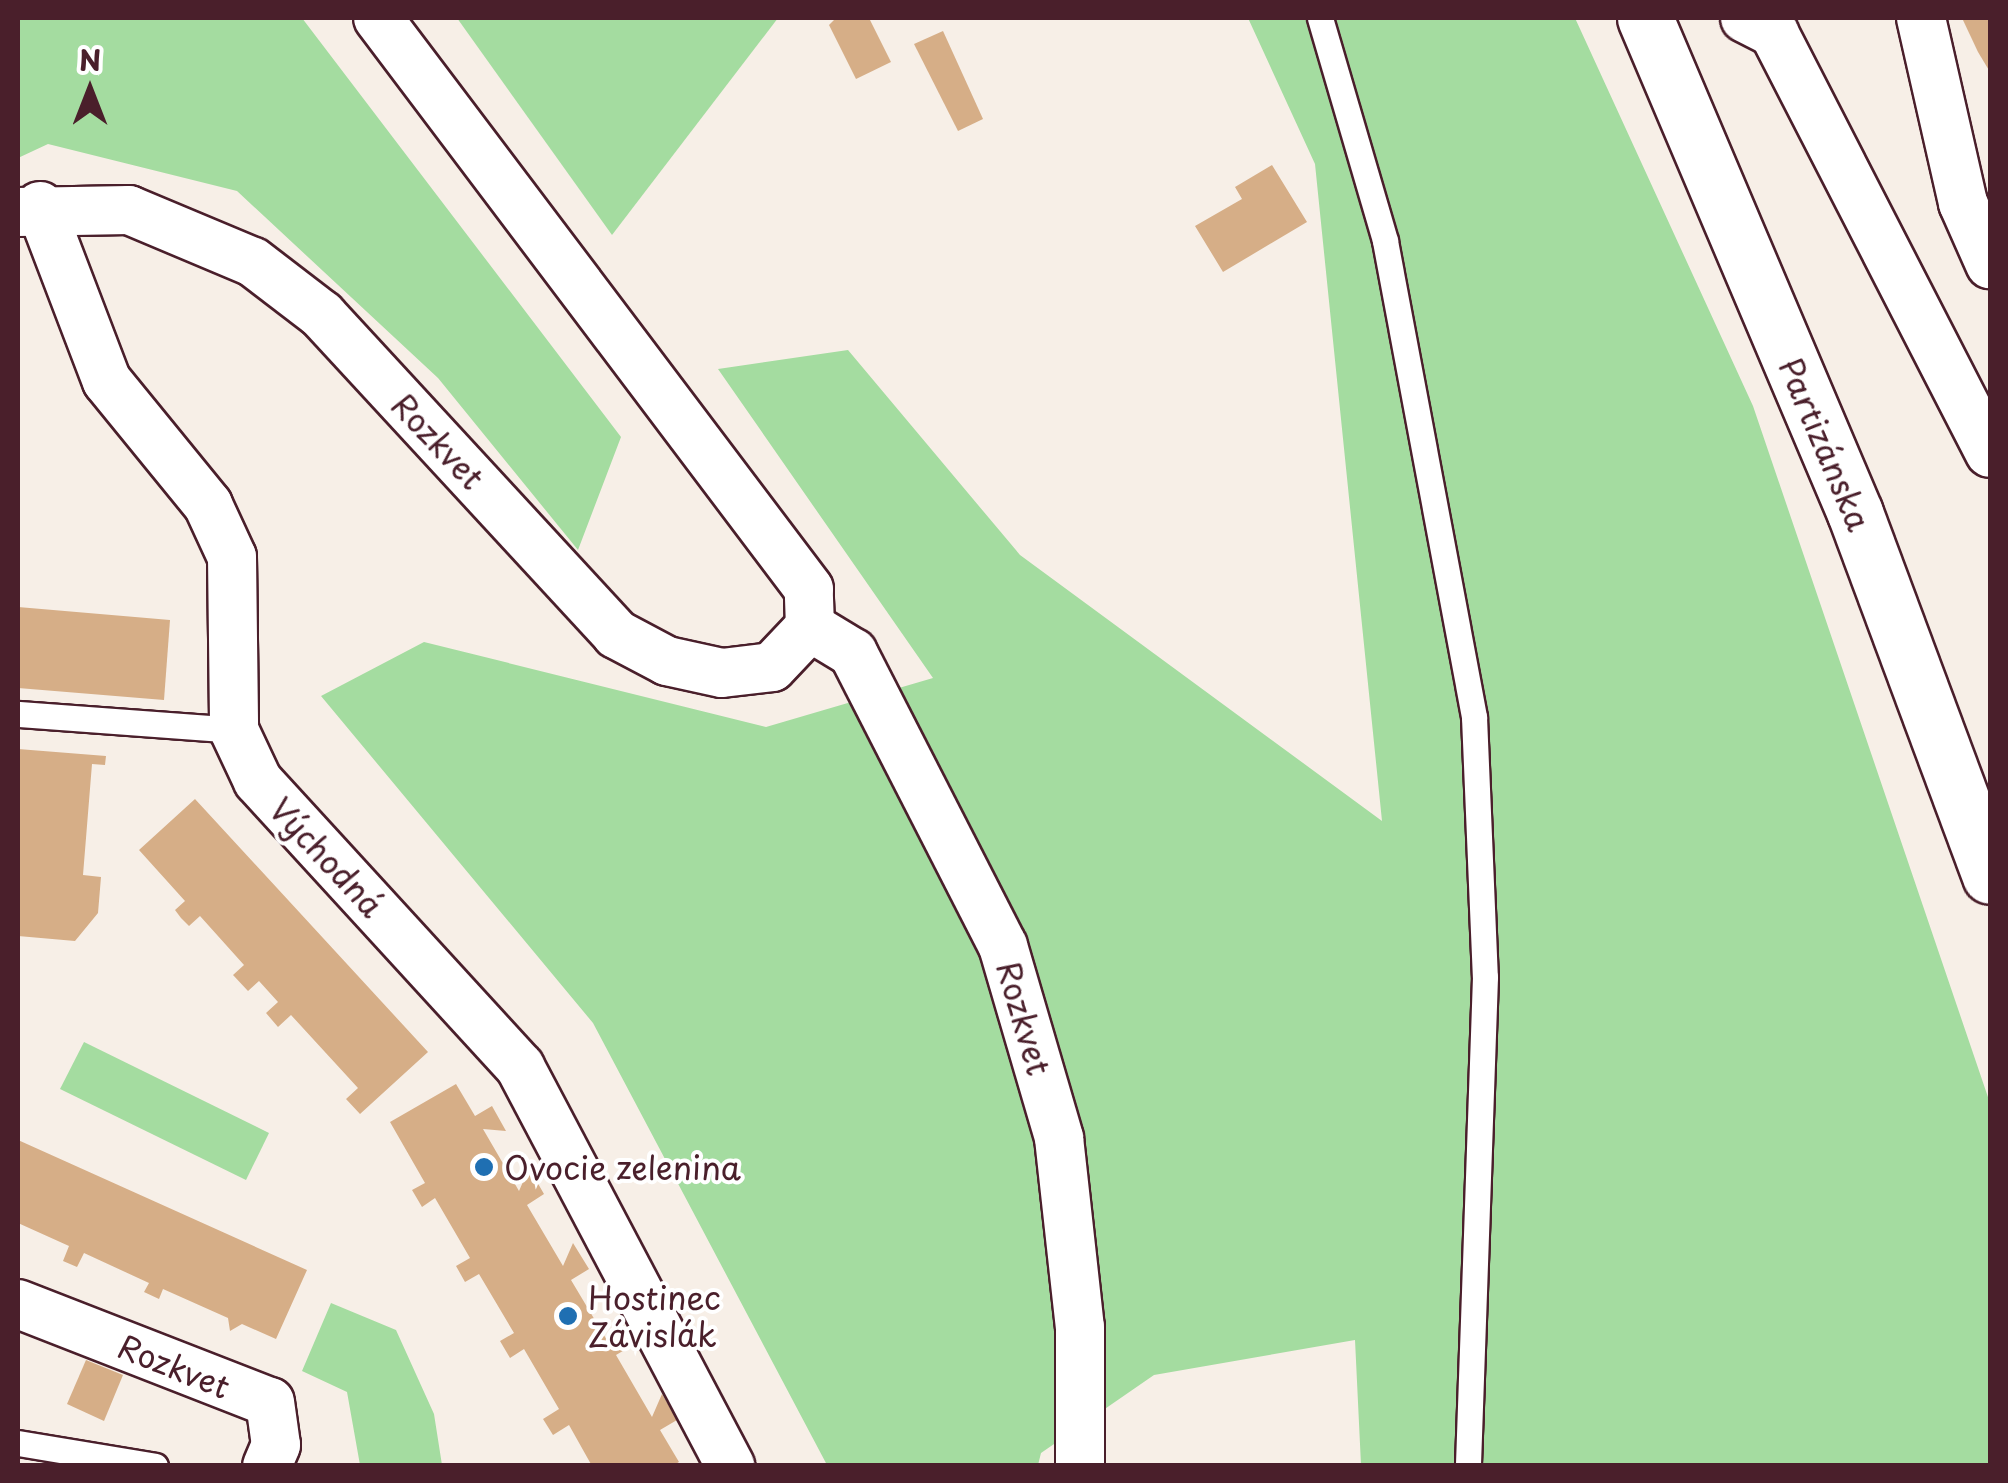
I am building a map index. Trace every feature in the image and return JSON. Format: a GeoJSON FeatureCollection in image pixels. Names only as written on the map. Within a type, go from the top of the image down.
{"type":"FeatureCollection","features":[{"type":"Feature","properties":{"kind":"main road","name":"Partizánska"},"geometry":{"type":"LineString","coordinates":[[1645,18],[1855,512],[1990,876]]}},
{"type":"Feature","properties":{"kind":"street"},"geometry":{"type":"LineString","coordinates":[[378,18],[809,589],[810,627]]}},
{"type":"Feature","properties":{"kind":"street"},"geometry":{"type":"LineString","coordinates":[[1745,18],[1774,33],[1990,453]]}},
{"type":"Feature","properties":{"kind":"street"},"geometry":{"type":"LineString","coordinates":[[1921,18],[1963,203],[1990,264]]}},
{"type":"Feature","properties":{"kind":"street","name":"Rozkvet"},"geometry":{"type":"LineString","coordinates":[[29,209],[129,210],[253,262],[322,315],[616,634],[667,661],[722,673],[772,667],[810,627],[853,653],[1003,946],[1059,1138],[1080,1327],[1080,1466]]}},
{"type":"Feature","properties":{"kind":"street","name":"Východná"},"geometry":{"type":"LineString","coordinates":[[29,209],[107,381],[208,504],[232,557],[234,730],[258,781],[520,1067],[730,1466]]}},
{"type":"Feature","properties":{"kind":"street","name":"Rozkvet"},"geometry":{"type":"LineString","coordinates":[[18,1304],[270,1402],[276,1446],[267,1466]]}},
{"type":"Feature","properties":{"kind":"lane"},"geometry":{"type":"LineString","coordinates":[[1320,18],[1384,241],[1474,716],[1485,977],[1468,1466]]}},
{"type":"Feature","properties":{"kind":"lane"},"geometry":{"type":"LineString","coordinates":[[18,714],[234,730]]}},
{"type":"Feature","properties":{"kind":"lane"},"geometry":{"type":"LineString","coordinates":[[18,1443],[155,1466]]}},
{"type":"Feature","properties":{"kind":"green space"},"geometry":{"type":"Polygon","coordinates":[[[18,18],[302,18],[621,437],[578,550],[438,378],[237,191],[48,144],[18,158],[18,18]]]}},
{"type":"Feature","properties":{"kind":"green space"},"geometry":{"type":"Polygon","coordinates":[[[457,18],[778,18],[612,235],[457,18]]]}},
{"type":"Feature","properties":{"kind":"green space"},"geometry":{"type":"Polygon","coordinates":[[[1248,18],[1575,18],[1753,406],[1990,1103],[1990,1465],[1361,1465],[1355,1340],[1154,1375],[1041,1453],[1038,1465],[827,1465],[593,1023],[321,696],[424,642],[766,727],[933,678],[718,369],[848,350],[1020,555],[1382,821],[1315,164],[1248,18]]]}},
{"type":"Feature","properties":{"kind":"green space"},"geometry":{"type":"Polygon","coordinates":[[[84,1042],[269,1133],[246,1180],[60,1089],[84,1042]]]}},
{"type":"Feature","properties":{"kind":"green space"},"geometry":{"type":"Polygon","coordinates":[[[331,1303],[396,1330],[434,1414],[442,1465],[360,1465],[347,1392],[302,1371],[331,1303]]]}},
{"type":"Feature","properties":{"kind":"building"},"geometry":{"type":"Polygon","coordinates":[[[836,18],[869,18],[891,62],[856,79],[829,25],[836,18]]]}},
{"type":"Feature","properties":{"kind":"building"},"geometry":{"type":"Polygon","coordinates":[[[1962,18],[1990,18],[1990,72],[1978,52],[1962,18]]]}},
{"type":"Feature","properties":{"kind":"building"},"geometry":{"type":"Polygon","coordinates":[[[943,31],[983,119],[958,131],[914,44],[943,31]]]}},
{"type":"Feature","properties":{"kind":"building"},"geometry":{"type":"Polygon","coordinates":[[[1272,165],[1307,222],[1223,272],[1195,226],[1242,199],[1235,187],[1272,165]]]}},
{"type":"Feature","properties":{"kind":"building"},"geometry":{"type":"Polygon","coordinates":[[[18,607],[170,620],[164,700],[18,688],[18,607]]]}},
{"type":"Feature","properties":{"kind":"building"},"geometry":{"type":"Polygon","coordinates":[[[18,749],[106,756],[105,765],[92,764],[83,875],[101,877],[98,913],[75,941],[18,936],[18,749]]]}},
{"type":"Feature","properties":{"kind":"building"},"geometry":{"type":"Polygon","coordinates":[[[195,799],[428,1052],[360,1114],[346,1099],[358,1088],[291,1015],[278,1027],[266,1013],[278,1002],[259,981],[248,991],[233,975],[244,965],[200,916],[189,926],[181,918],[175,910],[185,901],[139,850],[195,799]]]}},
{"type":"Feature","properties":{"kind":"building"},"geometry":{"type":"Polygon","coordinates":[[[456,1084],[475,1116],[492,1106],[506,1131],[483,1129],[519,1191],[529,1168],[544,1194],[527,1205],[563,1266],[573,1243],[589,1269],[571,1280],[608,1342],[617,1319],[633,1345],[616,1355],[652,1417],[662,1394],[677,1420],[660,1430],[679,1462],[672,1466],[592,1466],[569,1425],[553,1435],[543,1419],[559,1409],[524,1349],[510,1358],[500,1341],[514,1333],[479,1274],[465,1282],[456,1266],[470,1258],[435,1198],[422,1207],[412,1190],[425,1183],[390,1122],[456,1084]]]}},
{"type":"Feature","properties":{"kind":"building"},"geometry":{"type":"Polygon","coordinates":[[[18,1140],[307,1270],[276,1339],[242,1324],[230,1331],[228,1318],[163,1289],[159,1299],[144,1292],[149,1283],[84,1253],[77,1267],[63,1261],[69,1246],[18,1223],[18,1140]]]}},
{"type":"Feature","properties":{"kind":"building"},"geometry":{"type":"Polygon","coordinates":[[[86,1360],[123,1375],[104,1421],[67,1404],[86,1360]]]}},
{"type":"Feature","properties":{"kind":"place","name":"Ovocie zelenina"},"geometry":{"type":"Point","coordinates":[484,1167]}},
{"type":"Feature","properties":{"kind":"place","name":"Hostinec Závislák"},"geometry":{"type":"Point","coordinates":[568,1316]}}]}
